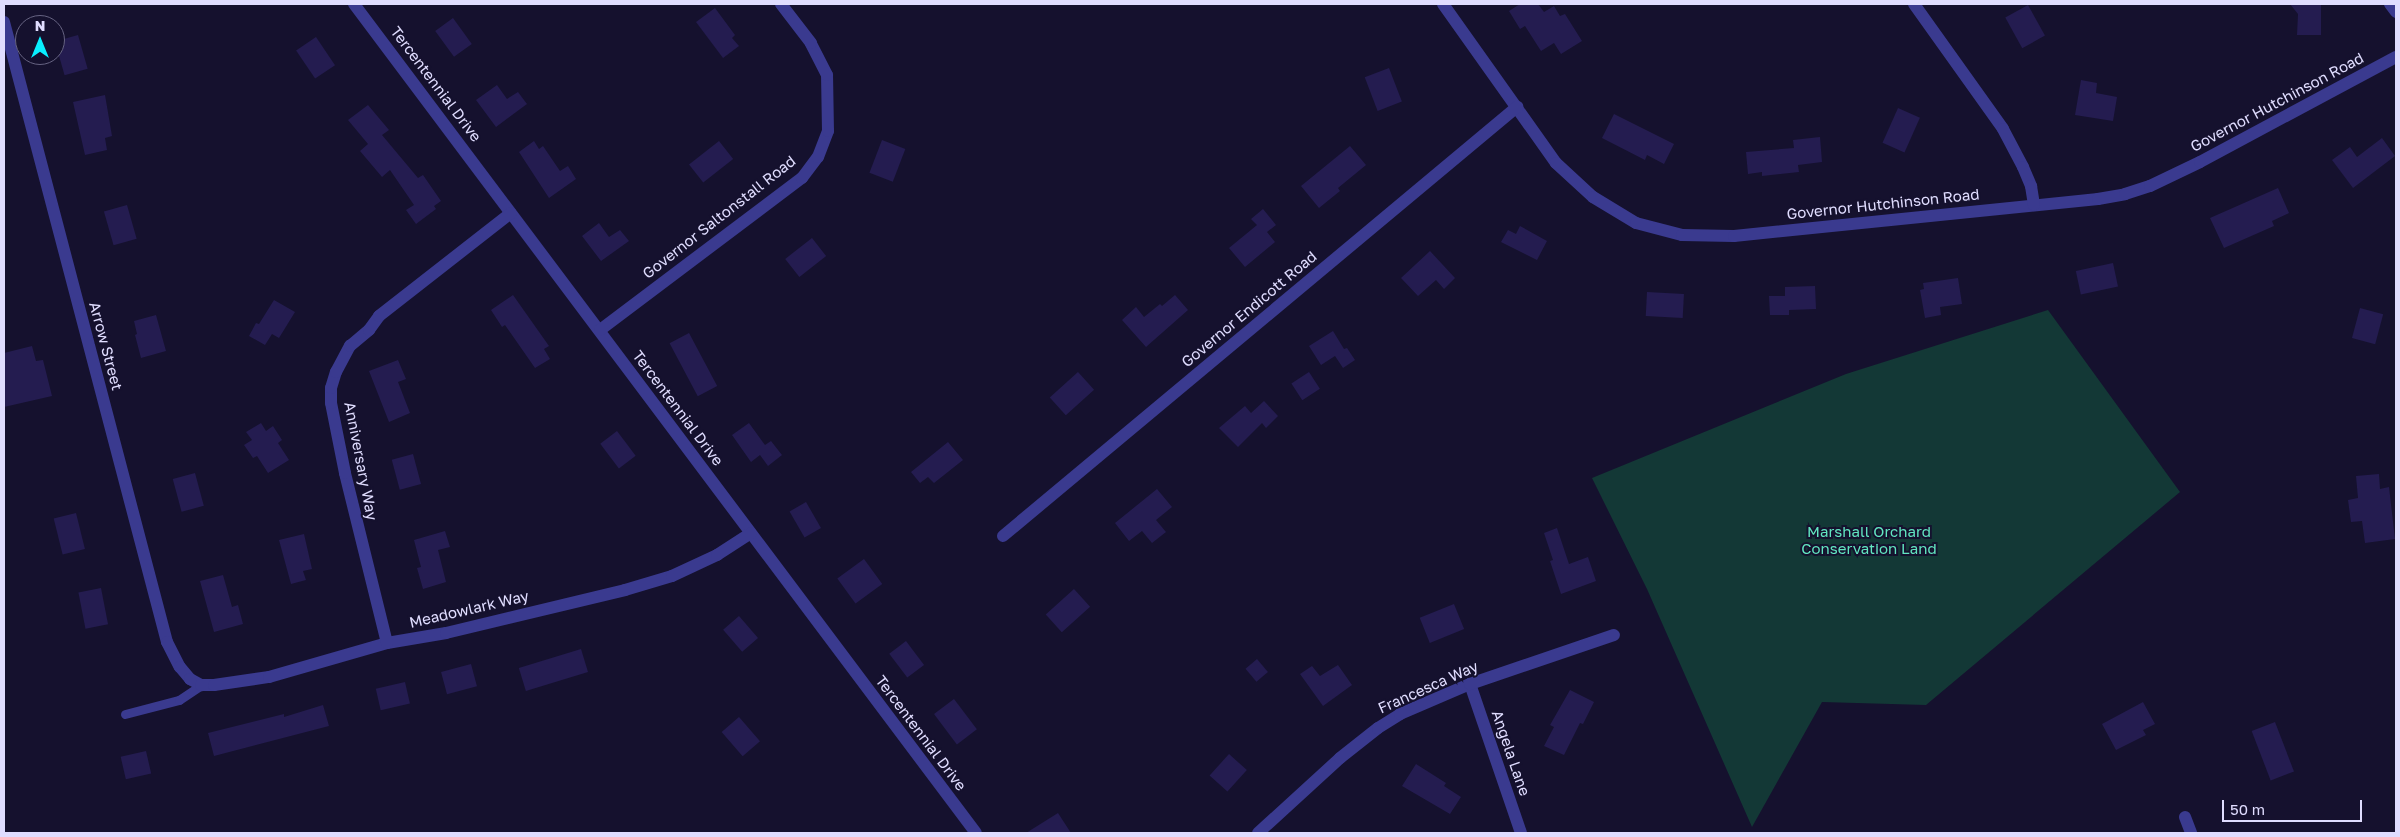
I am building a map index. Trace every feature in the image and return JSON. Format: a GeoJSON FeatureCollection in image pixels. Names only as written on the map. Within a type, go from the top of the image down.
{"type":"FeatureCollection","features":[{"type":"Feature","properties":{"kind":"street","name":"Tercentennial Drive"},"geometry":{"type":"LineString","coordinates":[[354,4],[976,833]]}},
{"type":"Feature","properties":{"kind":"street","name":"Governor Saltonstall Road"},"geometry":{"type":"LineString","coordinates":[[600,330],[802,178],[818,156],[828,131],[827,75],[811,43],[781,4]]}},
{"type":"Feature","properties":{"kind":"street","name":"Governor Hutchinson Road"},"geometry":{"type":"LineString","coordinates":[[1443,4],[1556,163],[1593,197],[1636,223],[1682,235],[1734,236],[2107,197],[2150,186],[2200,162],[2396,57]]}},
{"type":"Feature","properties":{"kind":"street"},"geometry":{"type":"LineString","coordinates":[[1914,4],[2003,129],[2031,186],[2034,205]]}},
{"type":"Feature","properties":{"kind":"street"},"geometry":{"type":"LineString","coordinates":[[2390,4],[2396,12]]}},
{"type":"Feature","properties":{"kind":"street","name":"Arrow Street"},"geometry":{"type":"LineString","coordinates":[[4,22],[167,642],[187,675],[200,685]]}},
{"type":"Feature","properties":{"kind":"street","name":"Governor Endicott Road"},"geometry":{"type":"LineString","coordinates":[[1003,536],[1517,107]]}},
{"type":"Feature","properties":{"kind":"street","name":"Anniversary Way"},"geometry":{"type":"LineString","coordinates":[[388,643],[347,482],[331,403],[331,388],[336,372],[350,346],[369,330],[379,316],[511,213]]}},
{"type":"Feature","properties":{"kind":"street","name":"Meadowlark Way"},"geometry":{"type":"LineString","coordinates":[[200,685],[214,685],[269,677],[388,643],[446,633],[672,576],[717,555],[751,533]]}},
{"type":"Feature","properties":{"kind":"street","name":"Francesca Way"},"geometry":{"type":"LineString","coordinates":[[1258,833],[1340,758],[1378,728],[1400,714],[1470,684],[1614,634]]}},
{"type":"Feature","properties":{"kind":"street","name":"Angela Lane"},"geometry":{"type":"LineString","coordinates":[[1470,684],[1521,833]]}},
{"type":"Feature","properties":{"kind":"street"},"geometry":{"type":"LineString","coordinates":[[2185,817],[2191,833]]}},
{"type":"Feature","properties":{"kind":"lane"},"geometry":{"type":"LineString","coordinates":[[125,714],[179,700],[200,685]]}},
{"type":"Feature","properties":{"kind":"green space","name":"Marshall Orchard Conservation Land"},"geometry":{"type":"Polygon","coordinates":[[[2048,310],[2180,492],[1926,705],[1822,702],[1752,827],[1647,589],[1592,478],[1846,374],[2048,310]]]}},
{"type":"Feature","properties":{"kind":"building"},"geometry":{"type":"Polygon","coordinates":[[[1520,4],[1538,4],[1544,12],[1554,6],[1560,16],[1565,14],[1582,41],[1561,54],[1554,43],[1541,51],[1525,26],[1520,29],[1509,11],[1520,4]]]}},
{"type":"Feature","properties":{"kind":"building"},"geometry":{"type":"Polygon","coordinates":[[[2290,4],[2321,4],[2321,35],[2297,35],[2298,14],[2290,4]]]}},
{"type":"Feature","properties":{"kind":"building"},"geometry":{"type":"Polygon","coordinates":[[[2028,5],[2045,36],[2022,48],[2005,18],[2028,5]]]}},
{"type":"Feature","properties":{"kind":"building"},"geometry":{"type":"Polygon","coordinates":[[[715,8],[735,35],[732,38],[739,46],[723,58],[696,22],[715,8]]]}},
{"type":"Feature","properties":{"kind":"building"},"geometry":{"type":"Polygon","coordinates":[[[453,18],[472,44],[454,57],[435,31],[453,18]]]}},
{"type":"Feature","properties":{"kind":"building"},"geometry":{"type":"Polygon","coordinates":[[[78,35],[88,69],[65,75],[62,65],[65,65],[65,39],[78,35]]]}},
{"type":"Feature","properties":{"kind":"building"},"geometry":{"type":"Polygon","coordinates":[[[316,37],[335,65],[315,79],[296,50],[316,37]]]}},
{"type":"Feature","properties":{"kind":"building"},"geometry":{"type":"Polygon","coordinates":[[[1389,68],[1402,102],[1378,111],[1365,77],[1389,68]]]}},
{"type":"Feature","properties":{"kind":"building"},"geometry":{"type":"Polygon","coordinates":[[[2081,80],[2097,83],[2096,93],[2117,97],[2113,121],[2075,115],[2081,80]]]}},
{"type":"Feature","properties":{"kind":"building"},"geometry":{"type":"Polygon","coordinates":[[[497,85],[507,99],[518,92],[527,104],[496,127],[476,100],[497,85]]]}},
{"type":"Feature","properties":{"kind":"building"},"geometry":{"type":"Polygon","coordinates":[[[105,95],[112,136],[105,138],[107,150],[85,155],[73,102],[105,95]]]}},
{"type":"Feature","properties":{"kind":"building"},"geometry":{"type":"Polygon","coordinates":[[[368,105],[389,130],[382,135],[418,178],[423,175],[441,201],[434,206],[436,209],[416,224],[406,210],[414,205],[390,170],[382,177],[360,151],[368,144],[348,120],[368,105]]]}},
{"type":"Feature","properties":{"kind":"building"},"geometry":{"type":"Polygon","coordinates":[[[1898,108],[1920,118],[1904,152],[1883,143],[1898,108]]]}},
{"type":"Feature","properties":{"kind":"building"},"geometry":{"type":"Polygon","coordinates":[[[1614,114],[1674,144],[1664,164],[1647,155],[1645,160],[1602,138],[1614,114]]]}},
{"type":"Feature","properties":{"kind":"building"},"geometry":{"type":"Polygon","coordinates":[[[1820,137],[1822,162],[1798,165],[1799,172],[1762,176],[1762,172],[1748,174],[1746,152],[1794,148],[1793,140],[1820,137]]]}},
{"type":"Feature","properties":{"kind":"building"},"geometry":{"type":"Polygon","coordinates":[[[2382,138],[2395,156],[2353,188],[2332,160],[2350,147],[2357,157],[2382,138]]]}},
{"type":"Feature","properties":{"kind":"building"},"geometry":{"type":"Polygon","coordinates":[[[882,140],[905,149],[893,182],[869,173],[882,140]]]}},
{"type":"Feature","properties":{"kind":"building"},"geometry":{"type":"Polygon","coordinates":[[[534,141],[539,149],[543,146],[560,171],[568,166],[576,179],[549,198],[519,152],[534,141]]]}},
{"type":"Feature","properties":{"kind":"building"},"geometry":{"type":"Polygon","coordinates":[[[719,141],[733,159],[703,183],[689,164],[719,141]]]}},
{"type":"Feature","properties":{"kind":"building"},"geometry":{"type":"Polygon","coordinates":[[[1350,146],[1366,165],[1338,188],[1340,191],[1319,208],[1301,186],[1350,146]]]}},
{"type":"Feature","properties":{"kind":"building"},"geometry":{"type":"Polygon","coordinates":[[[2278,188],[2289,213],[2272,221],[2274,226],[2224,248],[2210,218],[2278,188]]]}},
{"type":"Feature","properties":{"kind":"building"},"geometry":{"type":"Polygon","coordinates":[[[127,205],[137,239],[114,245],[104,212],[127,205]]]}},
{"type":"Feature","properties":{"kind":"building"},"geometry":{"type":"Polygon","coordinates":[[[1263,209],[1276,225],[1267,232],[1275,242],[1245,267],[1229,248],[1257,225],[1251,219],[1263,209]]]}},
{"type":"Feature","properties":{"kind":"building"},"geometry":{"type":"Polygon","coordinates":[[[599,223],[609,237],[620,230],[629,241],[601,261],[582,236],[599,223]]]}},
{"type":"Feature","properties":{"kind":"building"},"geometry":{"type":"Polygon","coordinates":[[[1520,226],[1547,241],[1537,260],[1501,242],[1508,230],[1516,234],[1520,226]]]}},
{"type":"Feature","properties":{"kind":"building"},"geometry":{"type":"Polygon","coordinates":[[[812,238],[826,256],[799,277],[785,259],[812,238]]]}},
{"type":"Feature","properties":{"kind":"building"},"geometry":{"type":"Polygon","coordinates":[[[1430,251],[1455,278],[1444,289],[1436,280],[1418,296],[1401,278],[1430,251]]]}},
{"type":"Feature","properties":{"kind":"building"},"geometry":{"type":"Polygon","coordinates":[[[2113,263],[2118,286],[2081,294],[2076,271],[2113,263]]]}},
{"type":"Feature","properties":{"kind":"building"},"geometry":{"type":"Polygon","coordinates":[[[1958,278],[1962,304],[1940,307],[1941,315],[1925,318],[1920,290],[1924,289],[1923,283],[1958,278]]]}},
{"type":"Feature","properties":{"kind":"building"},"geometry":{"type":"Polygon","coordinates":[[[1815,286],[1816,309],[1789,310],[1789,315],[1770,315],[1769,296],[1785,296],[1785,287],[1815,286]]]}},
{"type":"Feature","properties":{"kind":"building"},"geometry":{"type":"Polygon","coordinates":[[[1647,292],[1684,294],[1683,318],[1646,316],[1647,292]]]}},
{"type":"Feature","properties":{"kind":"building"},"geometry":{"type":"Polygon","coordinates":[[[513,295],[549,346],[544,349],[550,359],[535,368],[505,325],[502,327],[491,310],[513,295]]]}},
{"type":"Feature","properties":{"kind":"building"},"geometry":{"type":"Polygon","coordinates":[[[1175,295],[1188,310],[1146,347],[1122,320],[1136,307],[1144,317],[1175,295]]]}},
{"type":"Feature","properties":{"kind":"building"},"geometry":{"type":"Polygon","coordinates":[[[274,300],[295,312],[279,338],[272,334],[265,345],[249,336],[256,323],[259,324],[274,300]]]}},
{"type":"Feature","properties":{"kind":"building"},"geometry":{"type":"Polygon","coordinates":[[[2360,308],[2383,314],[2375,344],[2352,338],[2360,308]]]}},
{"type":"Feature","properties":{"kind":"building"},"geometry":{"type":"Polygon","coordinates":[[[156,315],[166,351],[141,358],[135,335],[137,334],[134,321],[156,315]]]}},
{"type":"Feature","properties":{"kind":"building"},"geometry":{"type":"Polygon","coordinates":[[[1333,331],[1344,349],[1347,348],[1355,360],[1343,368],[1335,356],[1321,365],[1309,346],[1333,331]]]}},
{"type":"Feature","properties":{"kind":"building"},"geometry":{"type":"Polygon","coordinates":[[[689,333],[717,386],[698,396],[670,343],[689,333]]]}},
{"type":"Feature","properties":{"kind":"building"},"geometry":{"type":"Polygon","coordinates":[[[32,346],[36,361],[43,360],[52,396],[4,407],[4,353],[32,346]]]}},
{"type":"Feature","properties":{"kind":"building"},"geometry":{"type":"Polygon","coordinates":[[[398,360],[406,379],[398,382],[410,413],[389,422],[369,371],[398,360]]]}},
{"type":"Feature","properties":{"kind":"building"},"geometry":{"type":"Polygon","coordinates":[[[1078,372],[1094,390],[1066,415],[1050,397],[1078,372]]]}},
{"type":"Feature","properties":{"kind":"building"},"geometry":{"type":"Polygon","coordinates":[[[1309,372],[1320,389],[1302,400],[1291,383],[1309,372]]]}},
{"type":"Feature","properties":{"kind":"building"},"geometry":{"type":"Polygon","coordinates":[[[1264,401],[1278,416],[1266,428],[1262,423],[1238,447],[1219,428],[1245,406],[1251,413],[1264,401]]]}},
{"type":"Feature","properties":{"kind":"building"},"geometry":{"type":"Polygon","coordinates":[[[261,423],[266,431],[273,426],[282,440],[278,443],[289,460],[268,473],[257,456],[253,458],[244,445],[252,440],[246,432],[261,423]]]}},
{"type":"Feature","properties":{"kind":"building"},"geometry":{"type":"Polygon","coordinates":[[[749,423],[765,445],[771,441],[782,455],[768,466],[760,455],[751,462],[732,435],[749,423]]]}},
{"type":"Feature","properties":{"kind":"building"},"geometry":{"type":"Polygon","coordinates":[[[617,431],[636,456],[619,468],[600,444],[617,431]]]}},
{"type":"Feature","properties":{"kind":"building"},"geometry":{"type":"Polygon","coordinates":[[[948,442],[963,460],[934,483],[928,477],[920,483],[911,472],[948,442]]]}},
{"type":"Feature","properties":{"kind":"building"},"geometry":{"type":"Polygon","coordinates":[[[413,454],[421,484],[400,490],[392,460],[413,454]]]}},
{"type":"Feature","properties":{"kind":"building"},"geometry":{"type":"Polygon","coordinates":[[[195,473],[204,506],[182,512],[173,479],[195,473]]]}},
{"type":"Feature","properties":{"kind":"building"},"geometry":{"type":"Polygon","coordinates":[[[2379,474],[2380,489],[2389,487],[2395,539],[2365,543],[2362,521],[2351,522],[2348,500],[2358,498],[2356,476],[2379,474]]]}},
{"type":"Feature","properties":{"kind":"building"},"geometry":{"type":"Polygon","coordinates":[[[1157,489],[1172,507],[1156,520],[1166,532],[1152,543],[1142,531],[1129,541],[1115,523],[1157,489]]]}},
{"type":"Feature","properties":{"kind":"building"},"geometry":{"type":"Polygon","coordinates":[[[806,502],[821,528],[805,537],[790,511],[806,502]]]}},
{"type":"Feature","properties":{"kind":"building"},"geometry":{"type":"Polygon","coordinates":[[[76,513],[85,549],[63,554],[54,519],[76,513]]]}},
{"type":"Feature","properties":{"kind":"building"},"geometry":{"type":"Polygon","coordinates":[[[1557,528],[1569,564],[1588,557],[1596,581],[1561,594],[1550,561],[1553,560],[1544,533],[1557,528]]]}},
{"type":"Feature","properties":{"kind":"building"},"geometry":{"type":"Polygon","coordinates":[[[445,531],[450,547],[438,550],[446,582],[423,589],[417,568],[421,567],[414,540],[445,531]]]}},
{"type":"Feature","properties":{"kind":"building"},"geometry":{"type":"Polygon","coordinates":[[[304,534],[312,569],[303,571],[306,580],[291,584],[279,540],[304,534]]]}},
{"type":"Feature","properties":{"kind":"building"},"geometry":{"type":"Polygon","coordinates":[[[864,559],[882,584],[856,603],[837,578],[864,559]]]}},
{"type":"Feature","properties":{"kind":"building"},"geometry":{"type":"Polygon","coordinates":[[[223,575],[232,607],[238,605],[243,624],[214,632],[200,581],[223,575]]]}},
{"type":"Feature","properties":{"kind":"building"},"geometry":{"type":"Polygon","coordinates":[[[101,588],[108,624],[85,629],[78,592],[101,588]]]}},
{"type":"Feature","properties":{"kind":"building"},"geometry":{"type":"Polygon","coordinates":[[[1074,589],[1090,607],[1062,632],[1046,614],[1074,589]]]}},
{"type":"Feature","properties":{"kind":"building"},"geometry":{"type":"Polygon","coordinates":[[[1454,604],[1464,629],[1430,643],[1420,618],[1454,604]]]}},
{"type":"Feature","properties":{"kind":"building"},"geometry":{"type":"Polygon","coordinates":[[[739,616],[758,638],[742,652],[723,630],[739,616]]]}},
{"type":"Feature","properties":{"kind":"building"},"geometry":{"type":"Polygon","coordinates":[[[906,641],[924,665],[907,678],[889,654],[906,641]]]}},
{"type":"Feature","properties":{"kind":"building"},"geometry":{"type":"Polygon","coordinates":[[[581,649],[588,672],[526,691],[519,668],[581,649]]]}},
{"type":"Feature","properties":{"kind":"building"},"geometry":{"type":"Polygon","coordinates":[[[1257,659],[1268,672],[1256,682],[1246,669],[1257,659]]]}},
{"type":"Feature","properties":{"kind":"building"},"geometry":{"type":"Polygon","coordinates":[[[471,664],[477,686],[447,694],[441,672],[471,664]]]}},
{"type":"Feature","properties":{"kind":"building"},"geometry":{"type":"Polygon","coordinates":[[[1338,665],[1352,685],[1323,706],[1300,674],[1312,666],[1320,676],[1338,665]]]}},
{"type":"Feature","properties":{"kind":"building"},"geometry":{"type":"Polygon","coordinates":[[[405,682],[410,703],[381,710],[376,689],[405,682]]]}},
{"type":"Feature","properties":{"kind":"building"},"geometry":{"type":"Polygon","coordinates":[[[1570,690],[1594,702],[1583,724],[1580,723],[1564,755],[1544,746],[1554,727],[1550,725],[1570,690]]]}},
{"type":"Feature","properties":{"kind":"building"},"geometry":{"type":"Polygon","coordinates":[[[954,699],[977,729],[957,744],[934,714],[954,699]]]}},
{"type":"Feature","properties":{"kind":"building"},"geometry":{"type":"Polygon","coordinates":[[[2143,702],[2155,724],[2143,730],[2146,735],[2116,750],[2102,724],[2143,702]]]}},
{"type":"Feature","properties":{"kind":"building"},"geometry":{"type":"Polygon","coordinates":[[[323,705],[329,726],[214,756],[208,733],[284,714],[284,717],[323,705]]]}},
{"type":"Feature","properties":{"kind":"building"},"geometry":{"type":"Polygon","coordinates":[[[739,717],[760,741],[743,756],[722,732],[739,717]]]}},
{"type":"Feature","properties":{"kind":"building"},"geometry":{"type":"Polygon","coordinates":[[[2275,722],[2294,771],[2271,780],[2252,731],[2275,722]]]}},
{"type":"Feature","properties":{"kind":"building"},"geometry":{"type":"Polygon","coordinates":[[[146,751],[151,773],[126,779],[121,757],[146,751]]]}},
{"type":"Feature","properties":{"kind":"building"},"geometry":{"type":"Polygon","coordinates":[[[1229,754],[1247,770],[1227,792],[1210,776],[1229,754]]]}},
{"type":"Feature","properties":{"kind":"building"},"geometry":{"type":"Polygon","coordinates":[[[1416,764],[1446,783],[1444,786],[1461,797],[1450,814],[1402,786],[1416,764]]]}},
{"type":"Feature","properties":{"kind":"building"},"geometry":{"type":"Polygon","coordinates":[[[1058,813],[1071,833],[1026,833],[1058,813]]]}}]}
